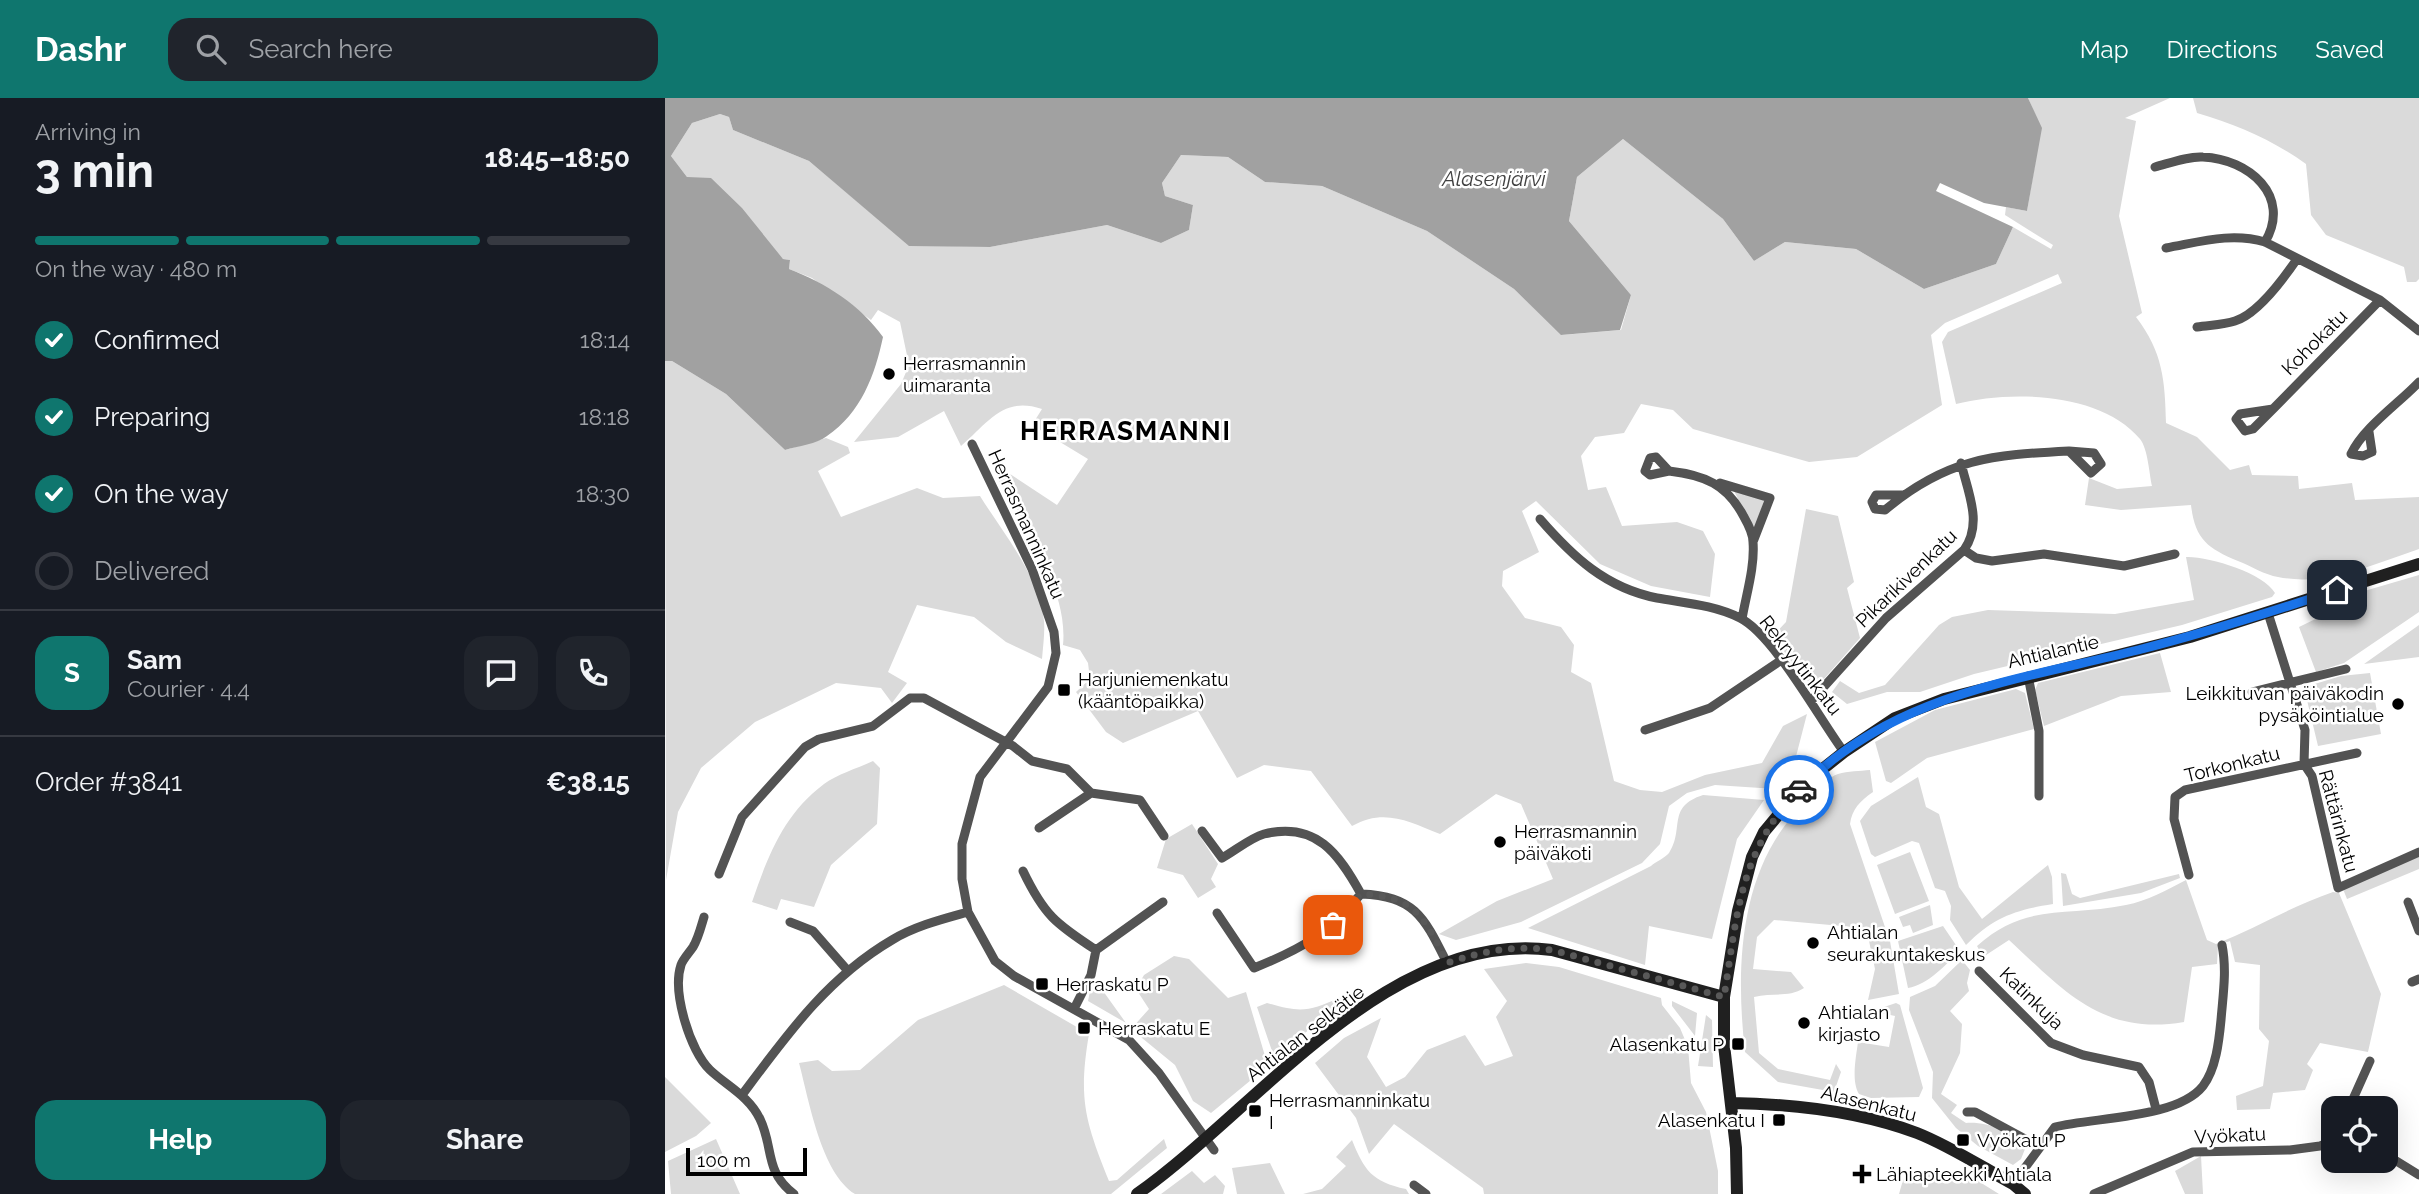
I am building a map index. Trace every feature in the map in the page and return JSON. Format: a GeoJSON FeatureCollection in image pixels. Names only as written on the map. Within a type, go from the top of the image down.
{"type":"FeatureCollection","features":[{"type":"Feature","properties":{"kind":"main road","name":"Ahtialantie"},"geometry":{"type":"LineString","coordinates":[[1737,1194],[1724,997],[1738,911],[1752,857],[1764,832],[1805,783],[1844,752],[1895,718],[1944,699],[2190,637],[2419,564]]}},
{"type":"Feature","properties":{"kind":"main road","name":"Ahtialan selkätie"},"geometry":{"type":"LineString","coordinates":[[1137,1194],[1337,1027],[1397,988],[1447,963],[1503,947],[1528,947],[1552,950],[1724,997]]}},
{"type":"Feature","properties":{"kind":"main road","name":"Alasenkatu"},"geometry":{"type":"LineString","coordinates":[[1731,1102],[1828,1111],[1904,1130],[2013,1184],[2025,1194]]}},
{"type":"Feature","properties":{"kind":"street"},"geometry":{"type":"LineString","coordinates":[[2155,167],[2201,156],[2227,161],[2249,171],[2264,184],[2271,197],[2273,229],[2265,242]]}},
{"type":"Feature","properties":{"kind":"street"},"geometry":{"type":"LineString","coordinates":[[2166,248],[2226,237],[2245,236],[2265,242],[2379,300],[2419,331]]}},
{"type":"Feature","properties":{"kind":"street"},"geometry":{"type":"LineString","coordinates":[[2197,327],[2236,321],[2246,316],[2282,281],[2297,259]]}},
{"type":"Feature","properties":{"kind":"street","name":"Kohokatu"},"geometry":{"type":"LineString","coordinates":[[2273,409],[2379,300]]}},
{"type":"Feature","properties":{"kind":"street"},"geometry":{"type":"LineString","coordinates":[[2369,432],[2419,382]]}},
{"type":"Feature","properties":{"kind":"street","name":"Herrasmanninkatu"},"geometry":{"type":"LineString","coordinates":[[972,444],[1032,569],[1056,653],[1048,687],[980,777],[962,844],[962,879],[968,912],[995,961],[1014,976],[1129,1041],[1159,1073],[1214,1150]]}},
{"type":"Feature","properties":{"kind":"street"},"geometry":{"type":"LineString","coordinates":[[1903,495],[1961,463],[1997,455],[2069,451]]}},
{"type":"Feature","properties":{"kind":"street","name":"Pikarikivenkatu"},"geometry":{"type":"LineString","coordinates":[[1811,701],[1887,618],[1964,550],[1976,527],[1961,463]]}},
{"type":"Feature","properties":{"kind":"street"},"geometry":{"type":"LineString","coordinates":[[1669,471],[1689,473],[1770,498],[1753,542],[1742,619]]}},
{"type":"Feature","properties":{"kind":"street"},"geometry":{"type":"LineString","coordinates":[[1718,483],[1739,508],[1753,542]]}},
{"type":"Feature","properties":{"kind":"street","name":"Rekryytinkatu"},"geometry":{"type":"LineString","coordinates":[[1540,519],[1567,551],[1594,572],[1622,588],[1704,606],[1742,619],[1811,701],[1844,752]]}},
{"type":"Feature","properties":{"kind":"street"},"geometry":{"type":"LineString","coordinates":[[1964,550],[1976,558],[1991,561],[2044,554],[2124,566],[2175,554]]}},
{"type":"Feature","properties":{"kind":"street","name":"Torkonkatu"},"geometry":{"type":"LineString","coordinates":[[2189,875],[2173,818],[2175,797],[2185,790],[2304,764],[2305,730],[2268,613]]}},
{"type":"Feature","properties":{"kind":"street"},"geometry":{"type":"LineString","coordinates":[[1645,730],[1710,708],[1780,661]]}},
{"type":"Feature","properties":{"kind":"street"},"geometry":{"type":"LineString","coordinates":[[2252,692],[2346,668]]}},
{"type":"Feature","properties":{"kind":"street"},"geometry":{"type":"LineString","coordinates":[[2028,676],[2039,732],[2039,796]]}},
{"type":"Feature","properties":{"kind":"street"},"geometry":{"type":"LineString","coordinates":[[719,874],[742,817],[805,747],[819,740],[873,726],[910,698],[924,698],[1005,742],[1032,761],[1067,768],[1091,793],[1140,800],[1164,836]]}},
{"type":"Feature","properties":{"kind":"street"},"geometry":{"type":"LineString","coordinates":[[2304,764],[2357,752]]}},
{"type":"Feature","properties":{"kind":"street","name":"Rättärinkatu"},"geometry":{"type":"LineString","coordinates":[[2304,764],[2312,776],[2339,888],[2419,852]]}},
{"type":"Feature","properties":{"kind":"street"},"geometry":{"type":"LineString","coordinates":[[1039,828],[1091,793]]}},
{"type":"Feature","properties":{"kind":"street"},"geometry":{"type":"LineString","coordinates":[[1202,831],[1222,858],[1262,834],[1291,831],[1328,845],[1345,865],[1361,894]]}},
{"type":"Feature","properties":{"kind":"street"},"geometry":{"type":"LineString","coordinates":[[1023,871],[1037,901],[1057,926],[1096,950]]}},
{"type":"Feature","properties":{"kind":"street"},"geometry":{"type":"LineString","coordinates":[[1217,913],[1254,968],[1300,949],[1333,925],[1361,894]]}},
{"type":"Feature","properties":{"kind":"street"},"geometry":{"type":"LineString","coordinates":[[1361,894],[1388,895],[1413,907],[1447,963]]}},
{"type":"Feature","properties":{"kind":"street"},"geometry":{"type":"LineString","coordinates":[[1074,1009],[1091,975],[1096,950],[1163,902]]}},
{"type":"Feature","properties":{"kind":"street"},"geometry":{"type":"LineString","coordinates":[[2407,902],[2419,931]]}},
{"type":"Feature","properties":{"kind":"street"},"geometry":{"type":"LineString","coordinates":[[742,1095],[814,1001],[848,971],[892,939],[921,926],[968,912]]}},
{"type":"Feature","properties":{"kind":"street"},"geometry":{"type":"LineString","coordinates":[[704,917],[694,945],[681,964],[679,988],[683,1014],[696,1052],[709,1069],[742,1095],[760,1119],[779,1183],[794,1194]]}},
{"type":"Feature","properties":{"kind":"street"},"geometry":{"type":"LineString","coordinates":[[790,922],[813,931],[848,971]]}},
{"type":"Feature","properties":{"kind":"street"},"geometry":{"type":"LineString","coordinates":[[2013,1184],[2038,1146],[2055,1127],[2156,1109],[2190,1097],[2208,1080],[2220,1035],[2225,978],[2222,946]]}},
{"type":"Feature","properties":{"kind":"street","name":"Katinkuja"},"geometry":{"type":"LineString","coordinates":[[1979,971],[2051,1043],[2083,1055],[2139,1066],[2149,1082],[2156,1109]]}},
{"type":"Feature","properties":{"kind":"street"},"geometry":{"type":"LineString","coordinates":[[2354,1096],[2370,1061]]}},
{"type":"Feature","properties":{"kind":"street"},"geometry":{"type":"LineString","coordinates":[[1967,1112],[1975,1112],[2038,1146]]}},
{"type":"Feature","properties":{"kind":"street","name":"Vyökatu"},"geometry":{"type":"LineString","coordinates":[[2094,1194],[2193,1152],[2290,1150],[2321,1146]]}},
{"type":"Feature","properties":{"kind":"street"},"geometry":{"type":"LineString","coordinates":[[2398,1162],[2419,1175]]}},
{"type":"Feature","properties":{"kind":"street"},"geometry":{"type":"LineString","coordinates":[[1414,1185],[1426,1194]]}},
{"type":"Feature","properties":{"kind":"shaded area"},"geometry":{"type":"Polygon","coordinates":[[[2028,98],[2170,98],[2125,118],[2136,121],[2119,216],[2142,313],[2136,317],[2152,342],[2161,367],[2166,423],[2197,437],[2230,470],[2249,465],[2252,475],[2298,476],[2299,489],[2352,483],[2355,500],[2419,497],[2419,549],[2332,576],[2314,579],[2278,577],[2211,547],[2199,534],[2191,505],[2121,510],[2085,505],[2089,478],[2117,489],[2152,486],[2147,455],[2140,439],[2123,423],[2102,412],[2054,399],[2002,397],[1956,404],[1942,342],[1948,332],[2062,283],[2058,274],[1945,323],[1931,335],[1942,405],[1857,457],[1809,462],[1693,429],[1673,410],[1641,404],[1624,433],[1595,437],[1581,456],[1588,490],[1606,487],[1622,526],[1677,522],[1703,531],[1715,554],[1710,597],[1651,586],[1600,564],[1536,501],[1522,511],[1539,552],[1503,571],[1502,586],[1525,618],[1561,627],[1574,645],[1571,672],[1591,683],[1614,781],[1640,790],[1662,792],[1705,775],[1762,763],[1783,726],[1807,714],[1792,772],[1776,789],[1715,785],[1687,793],[1669,806],[1660,844],[1642,863],[1521,922],[1456,940],[1439,934],[1497,901],[1553,879],[1521,804],[1496,794],[1440,834],[1407,821],[1385,817],[1352,826],[1311,771],[1264,765],[1237,778],[1198,711],[1123,743],[1106,732],[1076,692],[1090,679],[1088,663],[1080,650],[1063,645],[1060,607],[1047,569],[1011,497],[999,482],[1004,470],[1057,505],[1088,459],[1032,425],[1042,409],[1028,406],[1017,406],[997,414],[961,446],[944,411],[898,437],[854,442],[901,384],[909,365],[900,322],[878,310],[871,320],[812,278],[789,269],[790,260],[783,259],[687,177],[671,156],[692,123],[720,114],[729,117],[733,130],[809,161],[909,245],[990,247],[1107,225],[1161,243],[1189,230],[1193,205],[1165,196],[1162,183],[1181,155],[1228,157],[1265,182],[1322,186],[1427,231],[1514,289],[1562,335],[1621,330],[1631,295],[1569,221],[1577,177],[1623,139],[1723,219],[1754,261],[1785,242],[1856,249],[1924,289],[1996,264],[2013,227],[2051,249],[2053,245],[2005,215],[2006,207],[2027,211],[2041,128],[2028,98]]]}},
{"type":"Feature","properties":{"kind":"shaded area"},"geometry":{"type":"Polygon","coordinates":[[[2193,98],[2419,98],[2419,279],[2416,282],[2407,282],[2404,267],[2326,235],[2311,215],[2306,164],[2253,134],[2197,113],[2193,98]]]}},
{"type":"Feature","properties":{"kind":"shaded area"},"geometry":{"type":"Polygon","coordinates":[[[665,361],[672,361],[726,394],[785,450],[826,438],[848,447],[850,453],[818,471],[841,517],[917,488],[943,498],[980,496],[1036,588],[1044,626],[1042,659],[1006,642],[974,617],[917,605],[888,672],[907,683],[892,703],[881,688],[836,683],[755,722],[701,768],[678,812],[666,880],[665,361]]]}},
{"type":"Feature","properties":{"kind":"shaded area"},"geometry":{"type":"Polygon","coordinates":[[[1734,491],[1759,497],[1764,501],[1754,530],[1734,491]]]}},
{"type":"Feature","properties":{"kind":"shaded area"},"geometry":{"type":"Polygon","coordinates":[[[1806,509],[1838,516],[1854,582],[1847,588],[1860,638],[1823,680],[1814,684],[1805,680],[1773,636],[1786,622],[1806,509]]]}},
{"type":"Feature","properties":{"kind":"shaded area"},"geometry":{"type":"Polygon","coordinates":[[[2186,557],[2208,559],[2235,567],[2260,579],[2275,593],[2272,597],[2182,625],[1974,674],[1920,692],[1887,692],[1847,704],[1832,692],[1840,681],[1859,693],[1885,685],[1939,625],[1952,617],[1988,610],[2115,614],[2194,600],[2186,557]]]}},
{"type":"Feature","properties":{"kind":"shaded area"},"geometry":{"type":"Polygon","coordinates":[[[2419,575],[2419,612],[2344,663],[2316,672],[2299,627],[2336,609],[2361,592],[2419,575]]]}},
{"type":"Feature","properties":{"kind":"shaded area"},"geometry":{"type":"Polygon","coordinates":[[[2419,625],[2419,657],[2364,664],[2419,625]]]}},
{"type":"Feature","properties":{"kind":"shaded area"},"geometry":{"type":"Polygon","coordinates":[[[2160,653],[2171,692],[2121,696],[2044,726],[2035,690],[2038,683],[2160,653]]]}},
{"type":"Feature","properties":{"kind":"shaded area"},"geometry":{"type":"Polygon","coordinates":[[[2370,673],[2381,734],[2318,746],[2306,696],[2308,686],[2341,676],[2370,673]]]}},
{"type":"Feature","properties":{"kind":"shaded area"},"geometry":{"type":"Polygon","coordinates":[[[2016,689],[2025,693],[2034,729],[1927,758],[1891,783],[1886,781],[1875,742],[1935,710],[2016,689]]]}},
{"type":"Feature","properties":{"kind":"shaded area"},"geometry":{"type":"Polygon","coordinates":[[[873,761],[880,768],[877,824],[831,865],[814,907],[781,899],[777,910],[752,902],[771,853],[798,809],[830,780],[873,761]]]}},
{"type":"Feature","properties":{"kind":"shaded area"},"geometry":{"type":"Polygon","coordinates":[[[1870,770],[1873,792],[1857,806],[1850,824],[1886,930],[1774,920],[1757,937],[1753,969],[1791,972],[1804,988],[1792,993],[1754,997],[1759,1053],[1778,1069],[1830,1080],[1836,1064],[1841,1072],[1834,1092],[1778,1082],[1745,1052],[1742,950],[1756,883],[1768,852],[1786,823],[1823,784],[1838,774],[1870,770]]]}},
{"type":"Feature","properties":{"kind":"shaded area"},"geometry":{"type":"Polygon","coordinates":[[[1918,777],[1926,807],[1939,814],[1959,887],[1982,919],[2048,865],[2052,877],[2053,904],[2006,916],[1976,935],[1966,945],[1950,920],[1951,906],[1945,891],[1935,888],[1919,843],[1912,841],[1875,857],[1871,854],[1860,821],[1871,806],[1918,777]]]}},
{"type":"Feature","properties":{"kind":"shaded area"},"geometry":{"type":"Polygon","coordinates":[[[1703,795],[1764,800],[1737,839],[1712,939],[1649,926],[1645,965],[1528,928],[1665,857],[1674,844],[1680,812],[1692,800],[1703,795]]]}},
{"type":"Feature","properties":{"kind":"shaded area"},"geometry":{"type":"Polygon","coordinates":[[[1192,824],[1218,864],[1211,879],[1216,887],[1198,898],[1183,875],[1157,868],[1166,839],[1192,824]]]}},
{"type":"Feature","properties":{"kind":"shaded area"},"geometry":{"type":"Polygon","coordinates":[[[1910,852],[1929,901],[1895,914],[1877,865],[1910,852]]]}},
{"type":"Feature","properties":{"kind":"shaded area"},"geometry":{"type":"Polygon","coordinates":[[[2419,854],[2419,869],[2347,899],[2343,889],[2419,854]]]}},
{"type":"Feature","properties":{"kind":"shaded area"},"geometry":{"type":"Polygon","coordinates":[[[2061,873],[2066,874],[2072,894],[2080,898],[2179,874],[2180,878],[2141,893],[2063,906],[2061,873]]]}},
{"type":"Feature","properties":{"kind":"shaded area"},"geometry":{"type":"Polygon","coordinates":[[[2186,880],[2207,940],[2216,944],[2318,898],[2333,892],[2339,893],[2381,994],[2368,1052],[2320,1043],[2307,1064],[2313,1070],[2305,1090],[2273,1093],[2270,1109],[2237,1110],[2236,1096],[2263,1086],[2269,1041],[2259,1029],[2260,965],[2235,962],[2230,941],[2218,945],[2217,964],[2192,967],[2184,1022],[2155,1025],[2107,1016],[2086,1005],[2048,976],[2009,940],[1983,957],[1977,946],[1995,932],[2030,917],[2134,903],[2186,880]]]}},
{"type":"Feature","properties":{"kind":"shaded area"},"geometry":{"type":"Polygon","coordinates":[[[1930,905],[1933,925],[1913,933],[1910,925],[1903,927],[1899,917],[1930,905]]]}},
{"type":"Feature","properties":{"kind":"shaded area"},"geometry":{"type":"Polygon","coordinates":[[[1943,926],[1960,951],[1923,983],[1908,988],[1898,941],[1943,926]]]}},
{"type":"Feature","properties":{"kind":"shaded area"},"geometry":{"type":"Polygon","coordinates":[[[1869,941],[1890,941],[1899,994],[1868,1000],[1875,969],[1869,941]]]}},
{"type":"Feature","properties":{"kind":"shaded area"},"geometry":{"type":"Polygon","coordinates":[[[1174,956],[1189,959],[1228,998],[1246,992],[1268,1066],[1211,1113],[1193,1101],[1175,1065],[1131,1029],[1149,1009],[1136,989],[1144,975],[1174,956]]]}},
{"type":"Feature","properties":{"kind":"shaded area"},"geometry":{"type":"Polygon","coordinates":[[[1962,960],[1970,970],[1967,983],[1969,991],[1950,1011],[1962,1024],[1960,1053],[1941,1094],[1957,1105],[1951,1113],[1966,1123],[1999,1128],[2015,1137],[2025,1149],[2021,1159],[2013,1165],[1978,1146],[1956,1128],[1932,1098],[1933,1072],[1909,1010],[1910,997],[1935,986],[1962,960]]]}},
{"type":"Feature","properties":{"kind":"shaded area"},"geometry":{"type":"Polygon","coordinates":[[[1526,963],[1559,967],[1661,998],[1662,1005],[1680,1028],[1688,1047],[1691,1083],[1706,1112],[1718,1171],[1718,1194],[1484,1194],[1483,1188],[1394,1124],[1369,1154],[1356,1118],[1315,1063],[1344,1038],[1381,1018],[1367,1057],[1386,1087],[1405,1077],[1427,1050],[1465,1035],[1485,1066],[1513,1056],[1496,1017],[1507,1001],[1484,969],[1526,963]]]}},
{"type":"Feature","properties":{"kind":"shaded area"},"geometry":{"type":"Polygon","coordinates":[[[1093,977],[1126,1023],[1088,1001],[1093,977]]]}},
{"type":"Feature","properties":{"kind":"shaded area"},"geometry":{"type":"Polygon","coordinates":[[[1004,985],[1089,1034],[1084,1076],[1086,1109],[1094,1142],[1109,1181],[1117,1180],[1164,1139],[1167,1148],[1111,1194],[855,1194],[843,1184],[825,1153],[799,1063],[818,1060],[832,1071],[860,1070],[918,1020],[1004,985]]]}},
{"type":"Feature","properties":{"kind":"shaded area"},"geometry":{"type":"Polygon","coordinates":[[[1341,997],[1344,1002],[1276,1056],[1273,1054],[1257,1007],[1267,1003],[1304,1009],[1341,997]]]}},
{"type":"Feature","properties":{"kind":"shaded area"},"geometry":{"type":"Polygon","coordinates":[[[1672,1001],[1697,1013],[1695,1036],[1672,1006],[1672,1001]]]}},
{"type":"Feature","properties":{"kind":"shaded area"},"geometry":{"type":"Polygon","coordinates":[[[1896,1003],[1900,1005],[1923,1088],[1919,1097],[1871,1098],[1859,1094],[1855,1082],[1858,1042],[1889,1047],[1895,1016],[1872,1011],[1896,1003]]]}},
{"type":"Feature","properties":{"kind":"shaded area"},"geometry":{"type":"Polygon","coordinates":[[[1706,1015],[1712,1020],[1713,1067],[1698,1066],[1706,1015]]]}},
{"type":"Feature","properties":{"kind":"shaded area"},"geometry":{"type":"Polygon","coordinates":[[[665,1077],[711,1123],[696,1136],[665,1152],[665,1077]]]}},
{"type":"Feature","properties":{"kind":"shaded area"},"geometry":{"type":"Polygon","coordinates":[[[716,1139],[740,1194],[671,1194],[668,1161],[716,1139]]]}},
{"type":"Feature","properties":{"kind":"shaded area"},"geometry":{"type":"Polygon","coordinates":[[[1352,1140],[1365,1167],[1371,1173],[1385,1183],[1406,1189],[1409,1194],[1303,1194],[1322,1189],[1346,1166],[1336,1157],[1352,1140]]]}},
{"type":"Feature","properties":{"kind":"shaded area"},"geometry":{"type":"Polygon","coordinates":[[[2201,1156],[2203,1194],[2185,1194],[2175,1171],[2201,1156]]]}},
{"type":"Feature","properties":{"kind":"shaded area"},"geometry":{"type":"Polygon","coordinates":[[[1270,1163],[1285,1194],[1237,1194],[1232,1168],[1270,1163]]]}},
{"type":"Feature","properties":{"kind":"shaded area"},"geometry":{"type":"Polygon","coordinates":[[[1192,1171],[1204,1183],[1215,1175],[1225,1186],[1223,1194],[1161,1194],[1192,1171]]]}},
{"type":"Feature","properties":{"kind":"shaded area"},"geometry":{"type":"Polygon","coordinates":[[[1962,1171],[1999,1194],[1899,1194],[1903,1180],[1915,1172],[1962,1171]]]}},
{"type":"Feature","properties":{"kind":"water","name":"Alasenjärvi"},"geometry":{"type":"Polygon","coordinates":[[[665,98],[2028,98],[2042,128],[2027,211],[1984,203],[1940,183],[1936,191],[2013,227],[1996,264],[1924,289],[1856,249],[1785,242],[1754,261],[1723,219],[1623,139],[1577,177],[1569,221],[1631,295],[1620,330],[1561,335],[1514,289],[1427,231],[1322,186],[1265,182],[1228,157],[1181,155],[1162,183],[1165,196],[1193,205],[1189,230],[1161,243],[1107,225],[990,247],[909,246],[809,161],[733,130],[729,117],[720,114],[692,123],[671,156],[687,177],[711,178],[742,208],[783,259],[790,260],[789,269],[841,296],[864,315],[883,337],[871,379],[858,405],[849,416],[823,439],[785,450],[726,394],[672,361],[665,361],[665,98]]]}},
{"type":"Feature","properties":{"kind":"way so far"},"geometry":{"type":"LineString","coordinates":[[1333,925],[1361,894],[1388,895],[1413,907],[1431,932],[1447,963],[1503,947],[1528,947],[1552,950],[1724,997],[1738,911],[1752,857],[1764,832],[1799,790]]}},
{"type":"Feature","properties":{"kind":"place","name":"Herrasmannin uimaranta"},"geometry":{"type":"Point","coordinates":[889,374]}},
{"type":"Feature","properties":{"kind":"place","name":"Harjuniemenkatu (kääntöpaikka)"},"geometry":{"type":"Point","coordinates":[1064,690]}},
{"type":"Feature","properties":{"kind":"place","name":"Leikkituvan päiväkodin pysäköintialue"},"geometry":{"type":"Point","coordinates":[2398,704]}},
{"type":"Feature","properties":{"kind":"place","name":"Herrasmannin päiväkoti"},"geometry":{"type":"Point","coordinates":[1500,842]}},
{"type":"Feature","properties":{"kind":"place","name":"Ahtialan seurakuntakeskus"},"geometry":{"type":"Point","coordinates":[1813,943]}},
{"type":"Feature","properties":{"kind":"place","name":"Herraskatu P"},"geometry":{"type":"Point","coordinates":[1042,984]}},
{"type":"Feature","properties":{"kind":"place","name":"Ahtialan kirjasto"},"geometry":{"type":"Point","coordinates":[1804,1023]}},
{"type":"Feature","properties":{"kind":"place","name":"Herraskatu E"},"geometry":{"type":"Point","coordinates":[1084,1028]}},
{"type":"Feature","properties":{"kind":"place","name":"Alasenkatu P"},"geometry":{"type":"Point","coordinates":[1738,1044]}},
{"type":"Feature","properties":{"kind":"place","name":"Herrasmanninkatu I"},"geometry":{"type":"Point","coordinates":[1255,1111]}},
{"type":"Feature","properties":{"kind":"place","name":"Alasenkatu I"},"geometry":{"type":"Point","coordinates":[1779,1120]}},
{"type":"Feature","properties":{"kind":"place","name":"Vyökatu P"},"geometry":{"type":"Point","coordinates":[1963,1140]}},
{"type":"Feature","properties":{"kind":"place","name":"Lähiapteekki Ahtiala"},"geometry":{"type":"Point","coordinates":[1862,1174]}},
{"type":"Feature","properties":{"kind":"district","name":"HERRASMANNI"},"geometry":{"type":"Point","coordinates":[1126,431]}},
{"type":"Feature","properties":{"kind":"route"},"geometry":{"type":"LineString","coordinates":[[1799,790],[1844,752],[1895,718],[1944,699],[2190,637],[2337,590]]}}]}
